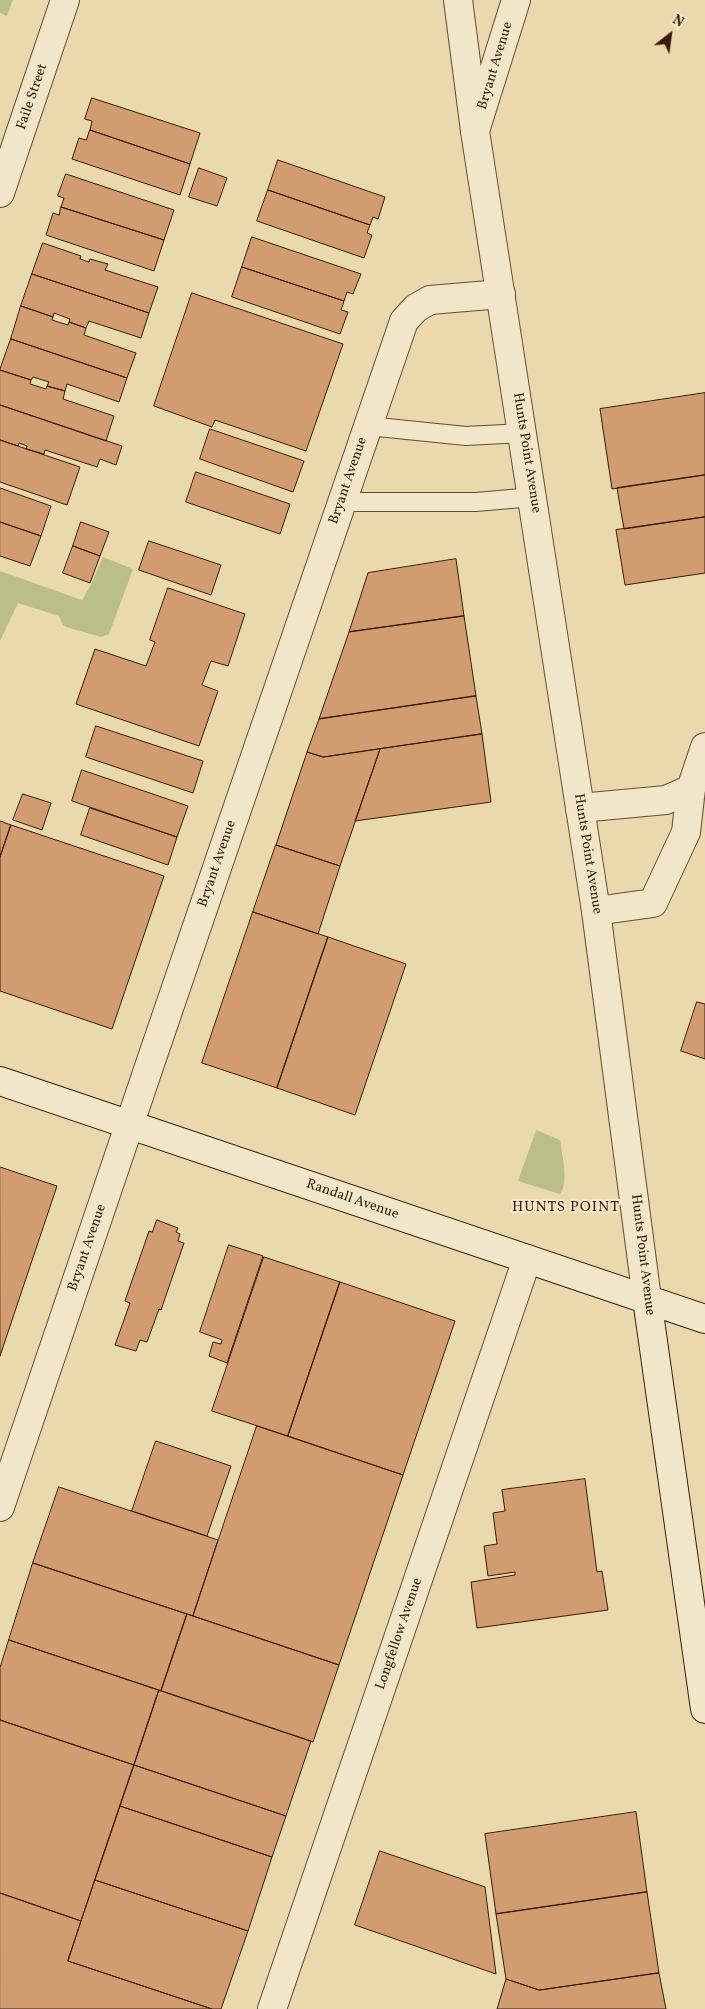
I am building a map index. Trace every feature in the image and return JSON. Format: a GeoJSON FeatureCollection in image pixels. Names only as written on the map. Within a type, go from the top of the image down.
{"type":"FeatureCollection","features":[{"type":"Feature","properties":{"kind":"street","name":"Faile Street"},"geometry":{"type":"LineString","coordinates":[[0,193],[65,0]]}},
{"type":"Feature","properties":{"kind":"street","name":"Hunts Point Avenue"},"geometry":{"type":"LineString","coordinates":[[458,0],[476,131],[596,911],[647,1299],[705,1709]]}},
{"type":"Feature","properties":{"kind":"street","name":"Bryant Avenue"},"geometry":{"type":"LineString","coordinates":[[476,131],[516,0]]}},
{"type":"Feature","properties":{"kind":"street","name":"Bryant Avenue"},"geometry":{"type":"LineString","coordinates":[[0,1508],[129,1124],[404,321],[416,308],[430,300],[501,294]]}},
{"type":"Feature","properties":{"kind":"street"},"geometry":{"type":"LineString","coordinates":[[596,911],[653,903],[686,832],[691,789],[705,747]]}},
{"type":"Feature","properties":{"kind":"street"},"geometry":{"type":"LineString","coordinates":[[580,808],[666,800],[691,789]]}},
{"type":"Feature","properties":{"kind":"street","name":"Randall Avenue"},"geometry":{"type":"LineString","coordinates":[[0,1080],[705,1319]]}},
{"type":"Feature","properties":{"kind":"street","name":"Longfellow Avenue"},"geometry":{"type":"LineString","coordinates":[[272,2009],[527,1259]]}},
{"type":"Feature","properties":{"kind":"lane"},"geometry":{"type":"LineString","coordinates":[[368,426],[466,436],[523,433]]}},
{"type":"Feature","properties":{"kind":"lane"},"geometry":{"type":"LineString","coordinates":[[342,502],[476,502],[533,497]]}},
{"type":"Feature","properties":{"kind":"green space"},"geometry":{"type":"Polygon","coordinates":[[[0,0],[13,0],[7,16],[0,13],[0,0]]]}},
{"type":"Feature","properties":{"kind":"green space"},"geometry":{"type":"Polygon","coordinates":[[[103,557],[133,569],[109,634],[101,637],[66,627],[59,616],[18,603],[0,641],[0,571],[82,600],[91,585],[103,557]]]}},
{"type":"Feature","properties":{"kind":"green space"},"geometry":{"type":"Polygon","coordinates":[[[536,1130],[560,1140],[564,1183],[560,1194],[518,1181],[536,1130]]]}},
{"type":"Feature","properties":{"kind":"building"},"geometry":{"type":"Polygon","coordinates":[[[92,98],[200,133],[190,164],[90,130],[92,121],[85,119],[92,98]]]}},
{"type":"Feature","properties":{"kind":"building"},"geometry":{"type":"Polygon","coordinates":[[[90,130],[190,164],[180,195],[72,159],[79,138],[86,140],[90,130]]]}},
{"type":"Feature","properties":{"kind":"building"},"geometry":{"type":"Polygon","coordinates":[[[278,160],[385,197],[378,219],[373,217],[370,225],[268,190],[278,160]]]}},
{"type":"Feature","properties":{"kind":"building"},"geometry":{"type":"Polygon","coordinates":[[[199,168],[227,178],[217,206],[189,197],[199,168]]]}},
{"type":"Feature","properties":{"kind":"building"},"geometry":{"type":"Polygon","coordinates":[[[66,174],[174,210],[164,240],[61,207],[64,198],[58,196],[66,174]]]}},
{"type":"Feature","properties":{"kind":"building"},"geometry":{"type":"Polygon","coordinates":[[[268,190],[370,225],[367,233],[372,235],[364,258],[257,221],[268,190]]]}},
{"type":"Feature","properties":{"kind":"building"},"geometry":{"type":"Polygon","coordinates":[[[61,207],[164,240],[154,271],[46,235],[53,213],[59,215],[61,207]]]}},
{"type":"Feature","properties":{"kind":"building"},"geometry":{"type":"Polygon","coordinates":[[[252,237],[361,274],[353,294],[347,292],[344,301],[242,267],[252,237]]]}},
{"type":"Feature","properties":{"kind":"building"},"geometry":{"type":"Polygon","coordinates":[[[43,243],[81,256],[80,259],[89,262],[90,259],[108,264],[105,270],[158,287],[149,313],[32,274],[43,243]]]}},
{"type":"Feature","properties":{"kind":"building"},"geometry":{"type":"Polygon","coordinates":[[[242,267],[344,301],[341,310],[348,312],[340,334],[232,297],[242,267]]]}},
{"type":"Feature","properties":{"kind":"building"},"geometry":{"type":"Polygon","coordinates":[[[32,274],[149,313],[141,338],[89,321],[86,328],[69,322],[70,319],[54,313],[53,317],[21,306],[32,274]]]}},
{"type":"Feature","properties":{"kind":"building"},"geometry":{"type":"Polygon","coordinates":[[[192,293],[343,344],[306,451],[215,420],[212,427],[154,406],[192,293]]]}},
{"type":"Feature","properties":{"kind":"building"},"geometry":{"type":"Polygon","coordinates":[[[21,306],[53,317],[52,320],[68,325],[69,322],[86,328],[84,335],[136,353],[127,378],[11,339],[21,306]]]}},
{"type":"Feature","properties":{"kind":"building"},"geometry":{"type":"Polygon","coordinates":[[[11,339],[127,378],[119,402],[67,384],[65,391],[47,386],[49,382],[33,377],[31,380],[0,370],[11,339]]]}},
{"type":"Feature","properties":{"kind":"building"},"geometry":{"type":"Polygon","coordinates":[[[0,370],[31,380],[30,384],[46,389],[47,386],[65,391],[63,399],[114,416],[106,441],[0,405],[0,370]]]}},
{"type":"Feature","properties":{"kind":"building"},"geometry":{"type":"Polygon","coordinates":[[[705,393],[705,475],[612,489],[600,409],[705,393]]]}},
{"type":"Feature","properties":{"kind":"building"},"geometry":{"type":"Polygon","coordinates":[[[0,405],[122,446],[116,465],[100,459],[97,467],[45,450],[44,454],[26,449],[27,446],[19,443],[18,446],[0,440],[0,405]]]}},
{"type":"Feature","properties":{"kind":"building"},"geometry":{"type":"Polygon","coordinates":[[[210,429],[304,461],[293,492],[200,459],[210,429]]]}},
{"type":"Feature","properties":{"kind":"building"},"geometry":{"type":"Polygon","coordinates":[[[0,440],[80,467],[67,505],[0,482],[0,440]]]}},
{"type":"Feature","properties":{"kind":"building"},"geometry":{"type":"Polygon","coordinates":[[[196,472],[290,504],[280,534],[186,502],[196,472]]]}},
{"type":"Feature","properties":{"kind":"building"},"geometry":{"type":"Polygon","coordinates":[[[705,475],[705,517],[624,529],[617,488],[705,475]]]}},
{"type":"Feature","properties":{"kind":"building"},"geometry":{"type":"Polygon","coordinates":[[[0,488],[51,506],[41,536],[0,522],[0,488]]]}},
{"type":"Feature","properties":{"kind":"building"},"geometry":{"type":"Polygon","coordinates":[[[705,517],[705,573],[625,585],[616,530],[705,517]]]}},
{"type":"Feature","properties":{"kind":"building"},"geometry":{"type":"Polygon","coordinates":[[[0,522],[41,536],[30,566],[0,556],[0,522]]]}},
{"type":"Feature","properties":{"kind":"building"},"geometry":{"type":"Polygon","coordinates":[[[81,522],[109,532],[100,556],[73,546],[81,522]]]}},
{"type":"Feature","properties":{"kind":"building"},"geometry":{"type":"Polygon","coordinates":[[[149,541],[221,565],[211,595],[139,570],[149,541]]]}},
{"type":"Feature","properties":{"kind":"building"},"geometry":{"type":"Polygon","coordinates":[[[73,546],[100,556],[90,583],[63,573],[73,546]]]}},
{"type":"Feature","properties":{"kind":"building"},"geometry":{"type":"Polygon","coordinates":[[[456,559],[464,616],[349,632],[368,573],[456,559]]]}},
{"type":"Feature","properties":{"kind":"building"},"geometry":{"type":"Polygon","coordinates":[[[168,588],[245,614],[228,666],[211,661],[202,685],[218,691],[199,746],[76,704],[95,649],[146,666],[155,642],[150,640],[168,588]]]}},
{"type":"Feature","properties":{"kind":"building"},"geometry":{"type":"Polygon","coordinates":[[[464,616],[476,696],[319,719],[349,632],[464,616]]]}},
{"type":"Feature","properties":{"kind":"building"},"geometry":{"type":"Polygon","coordinates":[[[476,696],[482,734],[323,757],[307,752],[319,719],[476,696]]]}},
{"type":"Feature","properties":{"kind":"building"},"geometry":{"type":"Polygon","coordinates":[[[96,726],[203,761],[193,793],[86,757],[96,726]]]}},
{"type":"Feature","properties":{"kind":"building"},"geometry":{"type":"Polygon","coordinates":[[[482,734],[491,802],[355,821],[380,749],[482,734]]]}},
{"type":"Feature","properties":{"kind":"building"},"geometry":{"type":"Polygon","coordinates":[[[380,749],[340,866],[276,845],[307,752],[323,757],[380,749]]]}},
{"type":"Feature","properties":{"kind":"building"},"geometry":{"type":"Polygon","coordinates":[[[82,770],[188,806],[177,837],[72,801],[82,770]]]}},
{"type":"Feature","properties":{"kind":"building"},"geometry":{"type":"Polygon","coordinates":[[[23,794],[51,803],[42,830],[13,820],[23,794]]]}},
{"type":"Feature","properties":{"kind":"building"},"geometry":{"type":"Polygon","coordinates":[[[90,808],[177,837],[168,865],[81,835],[90,808]]]}},
{"type":"Feature","properties":{"kind":"building"},"geometry":{"type":"Polygon","coordinates":[[[0,821],[11,825],[0,857],[0,821]]]}},
{"type":"Feature","properties":{"kind":"building"},"geometry":{"type":"Polygon","coordinates":[[[11,825],[164,876],[112,1029],[0,991],[0,857],[11,825]]]}},
{"type":"Feature","properties":{"kind":"building"},"geometry":{"type":"Polygon","coordinates":[[[276,845],[340,866],[318,934],[253,912],[276,845]]]}},
{"type":"Feature","properties":{"kind":"building"},"geometry":{"type":"Polygon","coordinates":[[[253,912],[328,937],[277,1088],[202,1063],[253,912]]]}},
{"type":"Feature","properties":{"kind":"building"},"geometry":{"type":"Polygon","coordinates":[[[328,937],[406,964],[355,1115],[277,1088],[328,937]]]}},
{"type":"Feature","properties":{"kind":"building"},"geometry":{"type":"Polygon","coordinates":[[[697,1002],[705,1004],[705,1059],[681,1051],[697,1002]]]}},
{"type":"Feature","properties":{"kind":"building"},"geometry":{"type":"Polygon","coordinates":[[[0,1167],[57,1186],[0,1356],[0,1167]]]}},
{"type":"Feature","properties":{"kind":"building"},"geometry":{"type":"Polygon","coordinates":[[[157,1220],[178,1228],[176,1232],[180,1234],[178,1241],[184,1243],[161,1310],[159,1309],[147,1342],[140,1340],[136,1351],[115,1345],[130,1303],[125,1301],[149,1231],[152,1232],[157,1220]]]}},
{"type":"Feature","properties":{"kind":"building"},"geometry":{"type":"Polygon","coordinates":[[[229,1245],[263,1256],[227,1363],[209,1356],[213,1342],[221,1344],[222,1340],[200,1332],[229,1245]]]}},
{"type":"Feature","properties":{"kind":"building"},"geometry":{"type":"Polygon","coordinates":[[[264,1257],[340,1282],[288,1436],[212,1411],[264,1257]]]}},
{"type":"Feature","properties":{"kind":"building"},"geometry":{"type":"Polygon","coordinates":[[[340,1282],[455,1321],[403,1475],[288,1436],[340,1282]]]}},
{"type":"Feature","properties":{"kind":"building"},"geometry":{"type":"Polygon","coordinates":[[[257,1426],[403,1475],[339,1665],[193,1616],[257,1426]]]}},
{"type":"Feature","properties":{"kind":"building"},"geometry":{"type":"Polygon","coordinates":[[[156,1441],[231,1466],[207,1536],[132,1511],[156,1441]]]}},
{"type":"Feature","properties":{"kind":"building"},"geometry":{"type":"Polygon","coordinates":[[[585,1479],[597,1572],[602,1571],[608,1610],[477,1628],[471,1582],[515,1575],[515,1572],[488,1576],[484,1546],[497,1544],[493,1513],[505,1511],[502,1490],[585,1479]]]}},
{"type":"Feature","properties":{"kind":"building"},"geometry":{"type":"Polygon","coordinates":[[[59,1487],[218,1540],[193,1616],[33,1563],[59,1487]]]}},
{"type":"Feature","properties":{"kind":"building"},"geometry":{"type":"Polygon","coordinates":[[[33,1563],[187,1614],[161,1691],[9,1640],[33,1563]]]}},
{"type":"Feature","properties":{"kind":"building"},"geometry":{"type":"Polygon","coordinates":[[[187,1614],[339,1665],[313,1742],[161,1691],[187,1614]]]}},
{"type":"Feature","properties":{"kind":"building"},"geometry":{"type":"Polygon","coordinates":[[[9,1640],[159,1690],[134,1765],[0,1720],[0,1668],[9,1640]]]}},
{"type":"Feature","properties":{"kind":"building"},"geometry":{"type":"Polygon","coordinates":[[[159,1690],[311,1741],[286,1816],[134,1765],[159,1690]]]}},
{"type":"Feature","properties":{"kind":"building"},"geometry":{"type":"Polygon","coordinates":[[[0,1720],[134,1765],[81,1921],[0,1893],[0,1720]]]}},
{"type":"Feature","properties":{"kind":"building"},"geometry":{"type":"Polygon","coordinates":[[[134,1765],[286,1816],[272,1857],[120,1806],[134,1765]]]}},
{"type":"Feature","properties":{"kind":"building"},"geometry":{"type":"Polygon","coordinates":[[[120,1806],[272,1857],[248,1931],[95,1880],[120,1806]]]}},
{"type":"Feature","properties":{"kind":"building"},"geometry":{"type":"Polygon","coordinates":[[[636,1812],[647,1892],[496,1914],[485,1834],[636,1812]]]}},
{"type":"Feature","properties":{"kind":"building"},"geometry":{"type":"Polygon","coordinates":[[[380,1851],[485,1887],[496,1974],[355,1925],[380,1851]]]}},
{"type":"Feature","properties":{"kind":"building"},"geometry":{"type":"Polygon","coordinates":[[[95,1880],[248,1931],[221,2009],[212,2009],[68,1961],[95,1880]]]}},
{"type":"Feature","properties":{"kind":"building"},"geometry":{"type":"Polygon","coordinates":[[[647,1892],[659,1973],[539,1990],[506,1979],[496,1914],[647,1892]]]}},
{"type":"Feature","properties":{"kind":"building"},"geometry":{"type":"Polygon","coordinates":[[[0,1893],[81,1921],[68,1961],[212,2009],[0,2009],[0,1893]]]}},
{"type":"Feature","properties":{"kind":"building"},"geometry":{"type":"Polygon","coordinates":[[[659,1973],[666,2009],[497,2009],[506,1979],[539,1990],[659,1973]]]}},
{"type":"Feature","properties":{"kind":"district","name":"HUNTS POINT"},"geometry":{"type":"Point","coordinates":[566,1208]}}]}
